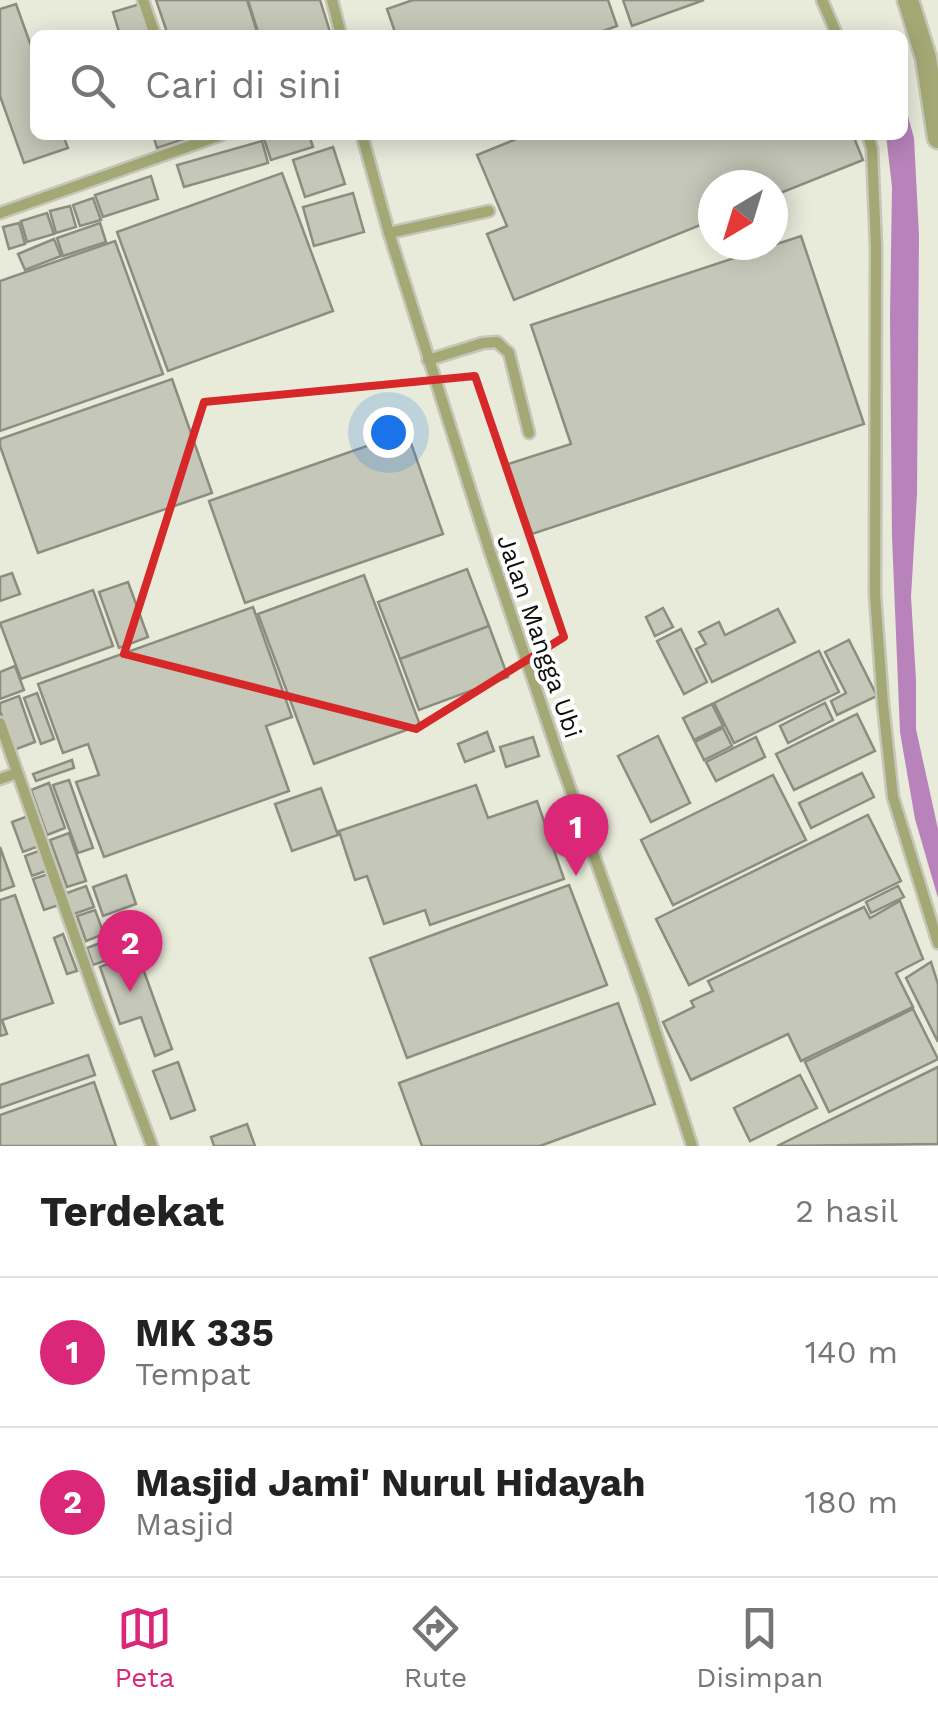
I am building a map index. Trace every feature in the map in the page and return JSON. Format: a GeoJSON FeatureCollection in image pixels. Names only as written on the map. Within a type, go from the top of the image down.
{"type":"FeatureCollection","features":[{"type":"Feature","properties":{"kind":"street"},"geometry":{"type":"LineString","coordinates":[[908,0],[926,58],[938,138]]}},
{"type":"Feature","properties":{"kind":"lane"},"geometry":{"type":"LineString","coordinates":[[144,0],[153,30]]}},
{"type":"Feature","properties":{"kind":"lane"},"geometry":{"type":"LineString","coordinates":[[332,0],[340,30]]}},
{"type":"Feature","properties":{"kind":"lane"},"geometry":{"type":"LineString","coordinates":[[822,0],[835,30]]}},
{"type":"Feature","properties":{"kind":"lane"},"geometry":{"type":"LineString","coordinates":[[0,213],[190,140]]}},
{"type":"Feature","properties":{"kind":"lane","name":"Jalan Mangga Ubi"},"geometry":{"type":"LineString","coordinates":[[363,140],[428,360],[692,1146]]}},
{"type":"Feature","properties":{"kind":"lane"},"geometry":{"type":"LineString","coordinates":[[869,140],[876,246],[875,595],[884,704],[893,797],[938,944]]}},
{"type":"Feature","properties":{"kind":"lane"},"geometry":{"type":"LineString","coordinates":[[389,233],[490,211]]}},
{"type":"Feature","properties":{"kind":"lane"},"geometry":{"type":"LineString","coordinates":[[428,360],[497,342],[510,353],[529,433]]}},
{"type":"Feature","properties":{"kind":"lane"},"geometry":{"type":"LineString","coordinates":[[0,723],[152,1146]]}},
{"type":"Feature","properties":{"kind":"lane"},"geometry":{"type":"LineString","coordinates":[[0,779],[17,773]]}},
{"type":"Feature","properties":{"kind":"highlighted area"},"geometry":{"type":"Polygon","coordinates":[[[475,376],[564,637],[416,729],[124,654],[204,402],[475,376]]]}},
{"type":"Feature","properties":{"kind":"shaded area"},"geometry":{"type":"Polygon","coordinates":[[[908,116],[914,138],[919,235],[917,494],[911,597],[916,729],[938,829],[938,898],[915,819],[900,732],[892,536],[892,187],[887,140],[908,140],[908,116]]]}},
{"type":"Feature","properties":{"kind":"building"},"geometry":{"type":"Polygon","coordinates":[[[156,0],[247,0],[256,30],[166,30],[156,0]]]}},
{"type":"Feature","properties":{"kind":"building"},"geometry":{"type":"Polygon","coordinates":[[[248,0],[320,0],[329,30],[257,30],[248,0]]]}},
{"type":"Feature","properties":{"kind":"building"},"geometry":{"type":"Polygon","coordinates":[[[413,0],[608,0],[617,26],[606,30],[394,30],[387,9],[413,0]]]}},
{"type":"Feature","properties":{"kind":"building"},"geometry":{"type":"Polygon","coordinates":[[[623,0],[704,0],[632,26],[623,0]]]}},
{"type":"Feature","properties":{"kind":"building"},"geometry":{"type":"Polygon","coordinates":[[[16,4],[30,43],[30,140],[65,140],[68,148],[24,163],[0,96],[0,9],[16,4]]]}},
{"type":"Feature","properties":{"kind":"building"},"geometry":{"type":"Polygon","coordinates":[[[140,4],[149,30],[118,30],[113,12],[140,4]]]}},
{"type":"Feature","properties":{"kind":"building"},"geometry":{"type":"Polygon","coordinates":[[[155,140],[181,140],[157,148],[155,140]]]}},
{"type":"Feature","properties":{"kind":"building"},"geometry":{"type":"Polygon","coordinates":[[[264,140],[311,140],[313,147],[271,160],[264,140]]]}},
{"type":"Feature","properties":{"kind":"building"},"geometry":{"type":"Polygon","coordinates":[[[514,140],[855,140],[863,160],[788,190],[788,170],[698,170],[698,226],[514,300],[487,234],[507,226],[477,155],[514,140]]]}},
{"type":"Feature","properties":{"kind":"building"},"geometry":{"type":"Polygon","coordinates":[[[262,141],[268,163],[184,187],[177,165],[262,141]]]}},
{"type":"Feature","properties":{"kind":"building"},"geometry":{"type":"Polygon","coordinates":[[[333,147],[345,184],[305,197],[293,160],[333,147]]]}},
{"type":"Feature","properties":{"kind":"building"},"geometry":{"type":"Polygon","coordinates":[[[282,173],[333,311],[168,371],[117,232],[282,173]]]}},
{"type":"Feature","properties":{"kind":"building"},"geometry":{"type":"Polygon","coordinates":[[[151,176],[158,199],[103,217],[95,195],[151,176]]]}},
{"type":"Feature","properties":{"kind":"building"},"geometry":{"type":"Polygon","coordinates":[[[353,193],[364,232],[314,246],[303,207],[353,193]]]}},
{"type":"Feature","properties":{"kind":"building"},"geometry":{"type":"Polygon","coordinates":[[[93,198],[101,220],[80,226],[73,205],[93,198]]]}},
{"type":"Feature","properties":{"kind":"building"},"geometry":{"type":"Polygon","coordinates":[[[70,206],[76,227],[56,233],[50,211],[70,206]]]}},
{"type":"Feature","properties":{"kind":"building"},"geometry":{"type":"Polygon","coordinates":[[[47,213],[54,234],[27,242],[21,221],[47,213]]]}},
{"type":"Feature","properties":{"kind":"building"},"geometry":{"type":"Polygon","coordinates":[[[19,223],[25,244],[9,249],[3,227],[19,223]]]}},
{"type":"Feature","properties":{"kind":"building"},"geometry":{"type":"Polygon","coordinates":[[[100,223],[106,242],[63,256],[57,238],[100,223]]]}},
{"type":"Feature","properties":{"kind":"building"},"geometry":{"type":"Polygon","coordinates":[[[801,236],[864,424],[532,534],[508,464],[571,444],[531,325],[728,260],[788,260],[788,240],[801,236]]]}},
{"type":"Feature","properties":{"kind":"building"},"geometry":{"type":"Polygon","coordinates":[[[54,239],[61,256],[25,270],[18,254],[54,239]]]}},
{"type":"Feature","properties":{"kind":"building"},"geometry":{"type":"Polygon","coordinates":[[[115,241],[163,374],[0,431],[0,281],[115,241]]]}},
{"type":"Feature","properties":{"kind":"building"},"geometry":{"type":"Polygon","coordinates":[[[172,379],[212,493],[38,553],[0,439],[172,379]]]}},
{"type":"Feature","properties":{"kind":"building"},"geometry":{"type":"Polygon","coordinates":[[[407,432],[443,534],[245,603],[209,501],[407,432]]]}},
{"type":"Feature","properties":{"kind":"building"},"geometry":{"type":"Polygon","coordinates":[[[467,569],[489,626],[400,659],[378,602],[467,569]]]}},
{"type":"Feature","properties":{"kind":"building"},"geometry":{"type":"Polygon","coordinates":[[[12,573],[20,594],[0,601],[0,577],[12,573]]]}},
{"type":"Feature","properties":{"kind":"building"},"geometry":{"type":"Polygon","coordinates":[[[364,575],[420,725],[314,764],[258,614],[364,575]]]}},
{"type":"Feature","properties":{"kind":"building"},"geometry":{"type":"Polygon","coordinates":[[[128,582],[148,637],[119,648],[99,592],[128,582]]]}},
{"type":"Feature","properties":{"kind":"building"},"geometry":{"type":"Polygon","coordinates":[[[93,590],[113,646],[21,679],[0,623],[93,590]]]}},
{"type":"Feature","properties":{"kind":"building"},"geometry":{"type":"Polygon","coordinates":[[[253,607],[292,717],[266,726],[289,791],[104,857],[76,782],[99,775],[88,744],[63,753],[38,684],[253,607]]]}},
{"type":"Feature","properties":{"kind":"building"},"geometry":{"type":"Polygon","coordinates":[[[663,608],[673,627],[655,636],[646,617],[663,608]]]}},
{"type":"Feature","properties":{"kind":"building"},"geometry":{"type":"Polygon","coordinates":[[[778,609],[795,642],[712,682],[696,649],[706,644],[699,632],[719,622],[725,635],[778,609]]]}},
{"type":"Feature","properties":{"kind":"building"},"geometry":{"type":"Polygon","coordinates":[[[489,626],[508,677],[419,710],[400,659],[489,626]]]}},
{"type":"Feature","properties":{"kind":"building"},"geometry":{"type":"Polygon","coordinates":[[[681,629],[707,682],[684,694],[657,641],[681,629]]]}},
{"type":"Feature","properties":{"kind":"building"},"geometry":{"type":"Polygon","coordinates":[[[849,640],[877,696],[837,715],[831,701],[846,693],[825,652],[849,640]]]}},
{"type":"Feature","properties":{"kind":"building"},"geometry":{"type":"Polygon","coordinates":[[[819,651],[839,692],[734,743],[714,703],[819,651]]]}},
{"type":"Feature","properties":{"kind":"building"},"geometry":{"type":"Polygon","coordinates":[[[15,666],[24,690],[0,699],[0,672],[15,666]]]}},
{"type":"Feature","properties":{"kind":"building"},"geometry":{"type":"Polygon","coordinates":[[[37,693],[54,739],[41,744],[24,698],[37,693]]]}},
{"type":"Feature","properties":{"kind":"building"},"geometry":{"type":"Polygon","coordinates":[[[19,696],[35,742],[14,750],[0,703],[19,696]]]}},
{"type":"Feature","properties":{"kind":"building"},"geometry":{"type":"Polygon","coordinates":[[[825,703],[833,720],[788,743],[780,726],[825,703]]]}},
{"type":"Feature","properties":{"kind":"building"},"geometry":{"type":"Polygon","coordinates":[[[712,704],[723,726],[694,740],[683,718],[712,704]]]}},
{"type":"Feature","properties":{"kind":"building"},"geometry":{"type":"Polygon","coordinates":[[[857,714],[875,751],[794,790],[776,754],[857,714]]]}},
{"type":"Feature","properties":{"kind":"building"},"geometry":{"type":"Polygon","coordinates":[[[723,728],[732,746],[704,760],[695,742],[723,728]]]}},
{"type":"Feature","properties":{"kind":"building"},"geometry":{"type":"Polygon","coordinates":[[[487,732],[494,751],[465,762],[458,744],[487,732]]]}},
{"type":"Feature","properties":{"kind":"building"},"geometry":{"type":"Polygon","coordinates":[[[658,736],[690,803],[651,822],[618,756],[658,736]]]}},
{"type":"Feature","properties":{"kind":"building"},"geometry":{"type":"Polygon","coordinates":[[[533,737],[539,756],[506,767],[500,747],[533,737]]]}},
{"type":"Feature","properties":{"kind":"building"},"geometry":{"type":"Polygon","coordinates":[[[756,737],[765,757],[716,781],[706,762],[756,737]]]}},
{"type":"Feature","properties":{"kind":"building"},"geometry":{"type":"Polygon","coordinates":[[[72,760],[74,768],[36,781],[33,774],[72,760]]]}},
{"type":"Feature","properties":{"kind":"building"},"geometry":{"type":"Polygon","coordinates":[[[862,773],[874,797],[811,828],[799,803],[862,773]]]}},
{"type":"Feature","properties":{"kind":"building"},"geometry":{"type":"Polygon","coordinates":[[[773,775],[806,840],[673,905],[641,840],[773,775]]]}},
{"type":"Feature","properties":{"kind":"building"},"geometry":{"type":"Polygon","coordinates":[[[69,780],[93,848],[78,853],[53,785],[69,780]]]}},
{"type":"Feature","properties":{"kind":"building"},"geometry":{"type":"Polygon","coordinates":[[[49,783],[65,828],[47,835],[31,790],[49,783]]]}},
{"type":"Feature","properties":{"kind":"building"},"geometry":{"type":"Polygon","coordinates":[[[476,785],[488,818],[537,801],[564,879],[430,925],[425,910],[384,924],[367,876],[355,880],[339,831],[476,785]]]}},
{"type":"Feature","properties":{"kind":"building"},"geometry":{"type":"Polygon","coordinates":[[[321,788],[338,835],[292,851],[275,804],[321,788]]]}},
{"type":"Feature","properties":{"kind":"building"},"geometry":{"type":"Polygon","coordinates":[[[868,815],[901,881],[689,985],[656,919],[868,815]]]}},
{"type":"Feature","properties":{"kind":"building"},"geometry":{"type":"Polygon","coordinates":[[[28,816],[39,846],[23,852],[12,822],[28,816]]]}},
{"type":"Feature","properties":{"kind":"building"},"geometry":{"type":"Polygon","coordinates":[[[69,833],[86,881],[67,887],[50,840],[69,833]]]}},
{"type":"Feature","properties":{"kind":"building"},"geometry":{"type":"Polygon","coordinates":[[[0,847],[14,886],[0,891],[0,847]]]}},
{"type":"Feature","properties":{"kind":"building"},"geometry":{"type":"Polygon","coordinates":[[[44,849],[51,869],[32,876],[25,856],[44,849]]]}},
{"type":"Feature","properties":{"kind":"building"},"geometry":{"type":"Polygon","coordinates":[[[51,873],[62,904],[44,910],[33,879],[51,873]]]}},
{"type":"Feature","properties":{"kind":"building"},"geometry":{"type":"Polygon","coordinates":[[[126,875],[136,904],[103,916],[93,887],[126,875]]]}},
{"type":"Feature","properties":{"kind":"building"},"geometry":{"type":"Polygon","coordinates":[[[569,885],[607,985],[407,1058],[370,958],[569,885]]]}},
{"type":"Feature","properties":{"kind":"building"},"geometry":{"type":"Polygon","coordinates":[[[86,886],[94,907],[71,915],[64,894],[86,886]]]}},
{"type":"Feature","properties":{"kind":"building"},"geometry":{"type":"Polygon","coordinates":[[[898,886],[904,897],[871,913],[866,902],[898,886]]]}},
{"type":"Feature","properties":{"kind":"building"},"geometry":{"type":"Polygon","coordinates":[[[15,895],[53,1003],[2,1020],[7,1034],[0,1036],[0,900],[15,895]]]}},
{"type":"Feature","properties":{"kind":"building"},"geometry":{"type":"Polygon","coordinates":[[[900,901],[923,959],[896,973],[913,1007],[801,1061],[788,1034],[691,1080],[663,1022],[694,1007],[691,1001],[713,991],[708,981],[864,907],[870,918],[900,901]]]}},
{"type":"Feature","properties":{"kind":"building"},"geometry":{"type":"Polygon","coordinates":[[[95,910],[104,934],[86,941],[77,916],[95,910]]]}},
{"type":"Feature","properties":{"kind":"building"},"geometry":{"type":"Polygon","coordinates":[[[63,934],[77,971],[67,974],[54,938],[63,934]]]}},
{"type":"Feature","properties":{"kind":"building"},"geometry":{"type":"Polygon","coordinates":[[[121,935],[127,953],[93,965],[87,948],[121,935]]]}},
{"type":"Feature","properties":{"kind":"building"},"geometry":{"type":"Polygon","coordinates":[[[137,952],[172,1049],[155,1056],[141,1017],[120,1024],[100,967],[137,952]]]}},
{"type":"Feature","properties":{"kind":"building"},"geometry":{"type":"Polygon","coordinates":[[[931,962],[938,984],[938,1042],[906,978],[931,962]]]}},
{"type":"Feature","properties":{"kind":"building"},"geometry":{"type":"Polygon","coordinates":[[[618,1003],[655,1104],[540,1146],[422,1146],[399,1083],[618,1003]]]}},
{"type":"Feature","properties":{"kind":"building"},"geometry":{"type":"Polygon","coordinates":[[[913,1009],[938,1059],[829,1112],[805,1062],[913,1009]]]}},
{"type":"Feature","properties":{"kind":"building"},"geometry":{"type":"Polygon","coordinates":[[[88,1055],[95,1075],[0,1108],[0,1085],[88,1055]]]}},
{"type":"Feature","properties":{"kind":"building"},"geometry":{"type":"Polygon","coordinates":[[[178,1062],[195,1110],[171,1119],[153,1071],[178,1062]]]}},
{"type":"Feature","properties":{"kind":"building"},"geometry":{"type":"Polygon","coordinates":[[[938,1067],[938,1144],[777,1146],[938,1067]]]}},
{"type":"Feature","properties":{"kind":"building"},"geometry":{"type":"Polygon","coordinates":[[[800,1075],[817,1108],[750,1141],[734,1108],[800,1075]]]}},
{"type":"Feature","properties":{"kind":"building"},"geometry":{"type":"Polygon","coordinates":[[[94,1082],[116,1146],[0,1146],[0,1115],[94,1082]]]}},
{"type":"Feature","properties":{"kind":"building"},"geometry":{"type":"Polygon","coordinates":[[[247,1124],[255,1146],[214,1146],[211,1137],[247,1124]]]}},
{"type":"Feature","properties":{"kind":"place","name":"MK 335"},"geometry":{"type":"Point","coordinates":[576,876]}},
{"type":"Feature","properties":{"kind":"place","name":"Masjid Jami' Nurul Hidayah"},"geometry":{"type":"Point","coordinates":[130,992]}}]}
